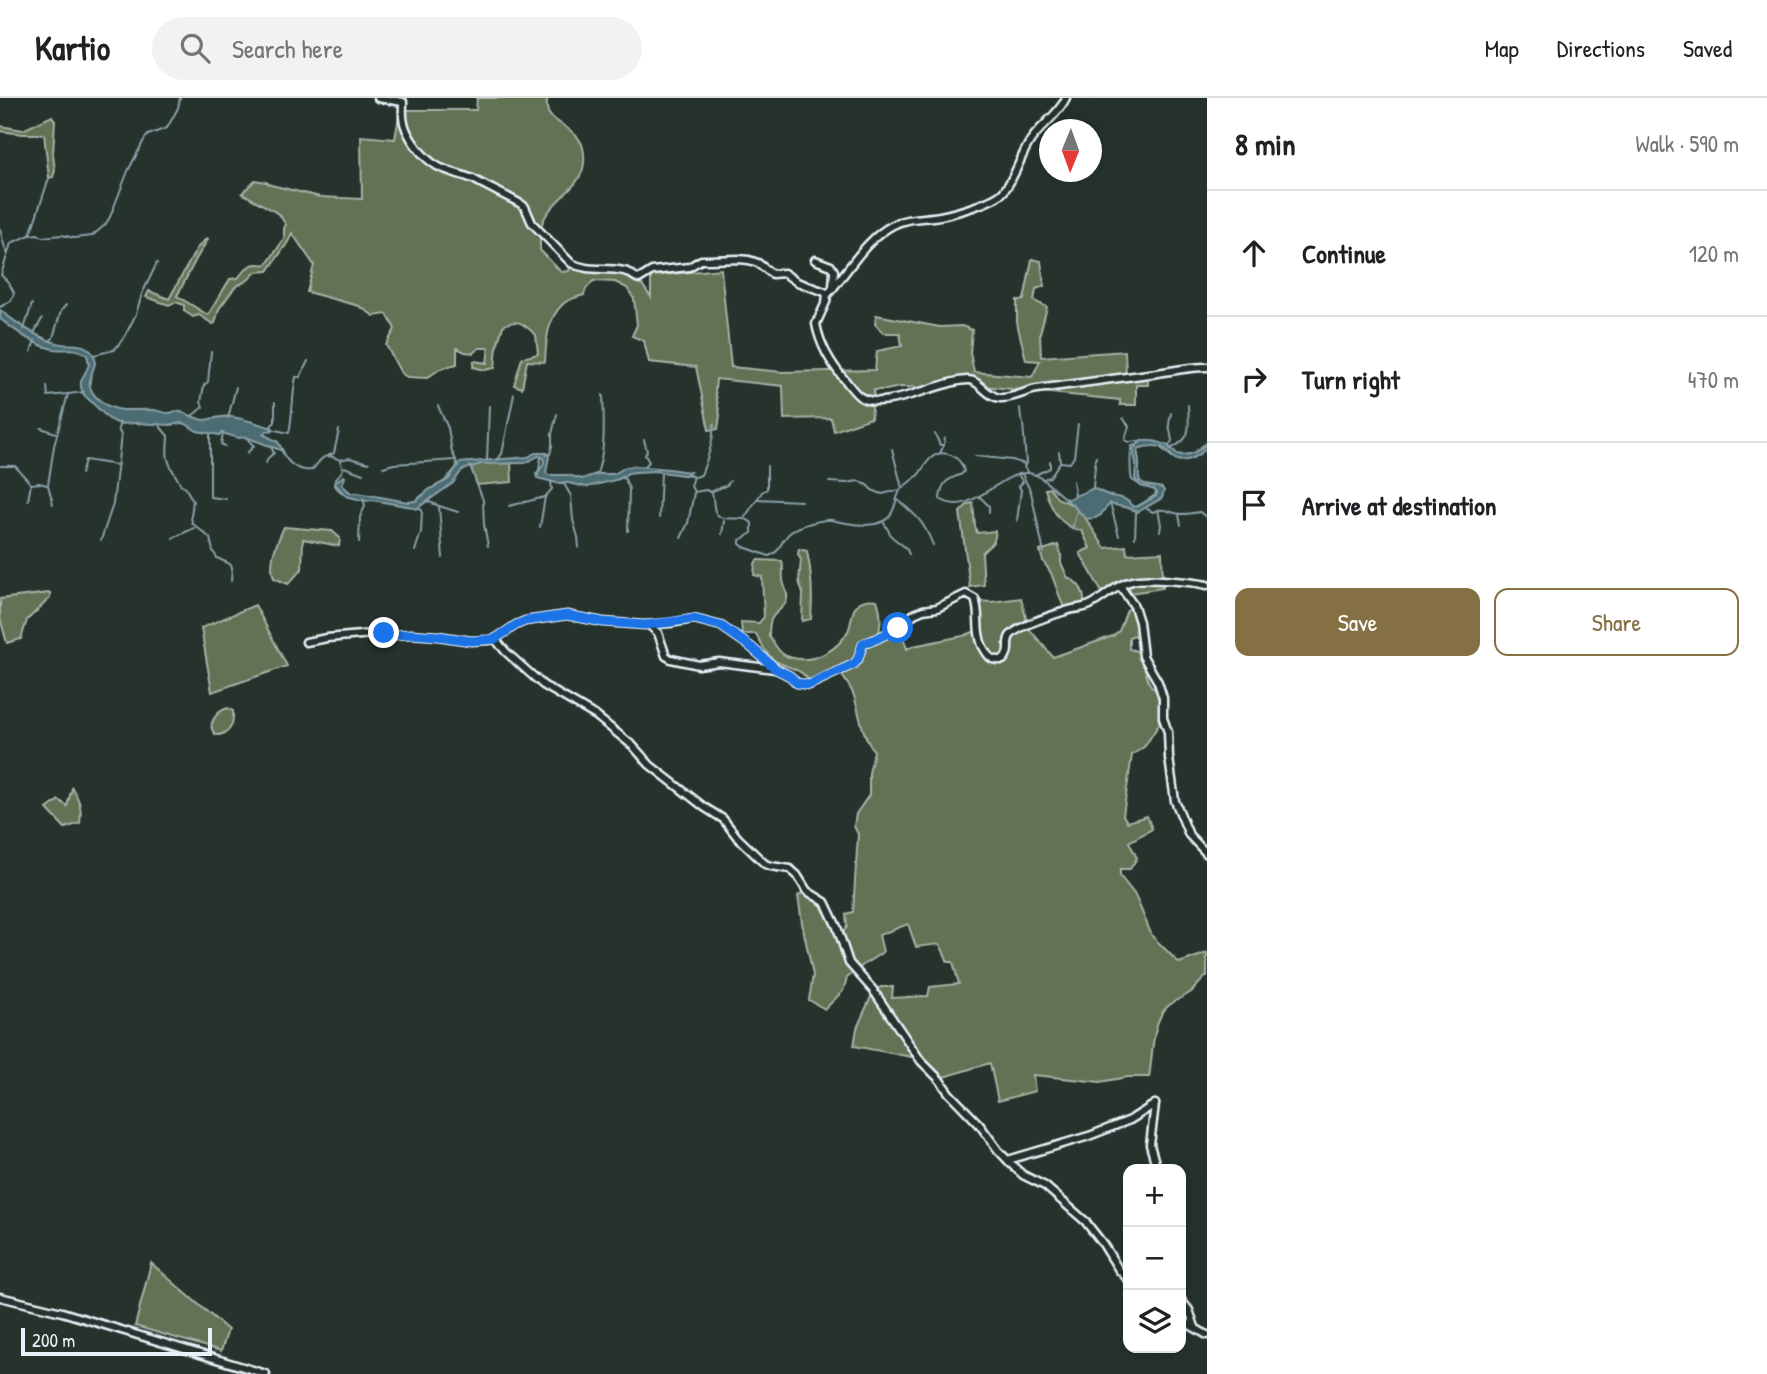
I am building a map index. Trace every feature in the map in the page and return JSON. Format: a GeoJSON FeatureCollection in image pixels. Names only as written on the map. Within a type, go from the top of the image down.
{"type":"FeatureCollection","features":[{"type":"Feature","properties":{"kind":"street"},"geometry":{"type":"LineString","coordinates":[[379,98],[402,102],[407,132],[428,159],[437,166],[495,189],[521,204],[532,223],[578,267],[623,271],[639,279],[652,271],[689,267],[701,260],[738,259],[758,263],[772,274],[784,273],[791,279],[827,295]]}},
{"type":"Feature","properties":{"kind":"street"},"geometry":{"type":"LineString","coordinates":[[1066,98],[1060,110],[1028,144],[1003,192],[990,201],[948,214],[916,217],[891,225],[868,244],[827,295],[816,324],[824,348],[841,376],[860,397],[869,400],[894,399],[952,382],[969,380],[973,380],[993,396],[1003,398],[1033,390],[1207,367]]}},
{"type":"Feature","properties":{"kind":"street"},"geometry":{"type":"LineString","coordinates":[[815,260],[831,266],[834,271],[833,288]]}},
{"type":"Feature","properties":{"kind":"street"},"geometry":{"type":"LineString","coordinates":[[306,642],[384,633],[471,641],[495,639],[525,621],[567,615],[603,622],[649,625],[694,619],[721,626],[776,669],[797,683],[809,685],[854,664],[863,643],[898,628],[914,614],[937,608],[966,594],[975,599],[978,605],[978,635],[987,656],[996,661],[1003,660],[1008,655],[1008,641],[1016,631],[1066,611],[1088,606],[1133,580],[1207,584]]}},
{"type":"Feature","properties":{"kind":"street"},"geometry":{"type":"LineString","coordinates":[[1120,586],[1134,606],[1143,656],[1158,682],[1163,698],[1163,718],[1168,732],[1175,801],[1189,835],[1207,855]]}},
{"type":"Feature","properties":{"kind":"street"},"geometry":{"type":"LineString","coordinates":[[649,625],[658,633],[666,656],[671,659],[699,665],[719,662],[776,669]]}},
{"type":"Feature","properties":{"kind":"street"},"geometry":{"type":"LineString","coordinates":[[495,639],[544,685],[596,716],[633,746],[650,765],[723,819],[765,864],[790,869],[807,891],[825,902],[852,966],[873,990],[921,1061],[1023,1175],[1045,1186],[1085,1221],[1123,1274]]}},
{"type":"Feature","properties":{"kind":"street"},"geometry":{"type":"LineString","coordinates":[[1008,1160],[1090,1136],[1130,1120],[1155,1104],[1150,1146],[1155,1164]]}},
{"type":"Feature","properties":{"kind":"street"},"geometry":{"type":"LineString","coordinates":[[0,1297],[62,1312],[266,1374]]}},
{"type":"Feature","properties":{"kind":"street"},"geometry":{"type":"LineString","coordinates":[[1186,1306],[1195,1327]]}},
{"type":"Feature","properties":{"kind":"street"},"geometry":{"type":"LineString","coordinates":[[1186,1322],[1207,1335]]}},
{"type":"Feature","properties":{"kind":"green space"},"geometry":{"type":"Polygon","coordinates":[[[477,98],[547,98],[550,115],[572,131],[582,144],[584,163],[579,178],[547,214],[540,232],[540,250],[561,272],[569,271],[571,263],[635,275],[651,297],[651,276],[721,269],[731,367],[783,372],[875,370],[877,351],[902,346],[900,333],[883,333],[875,324],[876,315],[940,327],[962,326],[972,330],[970,353],[974,372],[1032,377],[1040,361],[1026,360],[1017,323],[1017,300],[1024,300],[1032,259],[1041,261],[1044,286],[1036,289],[1034,301],[1047,307],[1040,333],[1041,357],[1125,351],[1126,373],[1154,371],[1155,378],[1148,380],[1148,385],[1136,385],[1136,405],[1120,405],[1120,400],[982,386],[977,381],[931,388],[874,390],[871,418],[834,431],[831,418],[784,419],[783,386],[716,379],[715,391],[720,415],[718,429],[709,430],[696,367],[649,362],[644,341],[632,336],[637,325],[634,299],[627,288],[615,282],[593,281],[584,295],[563,304],[548,331],[545,362],[527,361],[522,388],[514,385],[522,358],[538,354],[536,335],[517,322],[503,326],[497,346],[495,368],[485,370],[473,367],[474,361],[487,363],[489,348],[479,348],[473,353],[457,348],[457,364],[440,369],[427,378],[407,377],[401,373],[386,345],[395,329],[387,314],[374,316],[359,306],[307,292],[314,265],[292,233],[268,271],[256,272],[235,287],[219,309],[213,324],[199,315],[193,317],[184,311],[184,305],[176,302],[169,305],[146,297],[149,291],[169,299],[197,248],[207,238],[177,296],[208,315],[230,279],[238,278],[251,265],[267,264],[284,239],[286,225],[279,214],[242,193],[255,180],[320,197],[362,199],[361,136],[395,139],[400,110],[476,110],[477,98]]]}},
{"type":"Feature","properties":{"kind":"green space"},"geometry":{"type":"Polygon","coordinates":[[[52,116],[55,121],[55,171],[53,177],[49,178],[44,134],[0,131],[0,126],[23,130],[52,116]]]}},
{"type":"Feature","properties":{"kind":"green space"},"geometry":{"type":"Polygon","coordinates":[[[511,463],[512,482],[477,485],[471,467],[511,463]]]}},
{"type":"Feature","properties":{"kind":"green space"},"geometry":{"type":"Polygon","coordinates":[[[1050,488],[1057,498],[1073,505],[1086,519],[1105,548],[1126,546],[1127,554],[1162,552],[1163,588],[1130,593],[1129,582],[1104,596],[1080,553],[1090,548],[1082,531],[1068,526],[1058,516],[1045,489],[1050,488]]]}},
{"type":"Feature","properties":{"kind":"green space"},"geometry":{"type":"Polygon","coordinates":[[[973,503],[977,533],[995,531],[995,535],[982,553],[984,585],[970,587],[960,512],[973,503]]]}},
{"type":"Feature","properties":{"kind":"green space"},"geometry":{"type":"Polygon","coordinates":[[[284,527],[332,531],[340,538],[339,546],[303,539],[302,569],[288,584],[274,578],[272,572],[274,552],[284,527]]]}},
{"type":"Feature","properties":{"kind":"green space"},"geometry":{"type":"Polygon","coordinates":[[[1058,545],[1061,563],[1068,578],[1079,586],[1084,597],[1084,606],[1065,611],[1040,551],[1058,545]]]}},
{"type":"Feature","properties":{"kind":"green space"},"geometry":{"type":"Polygon","coordinates":[[[799,549],[807,551],[812,585],[811,619],[802,621],[803,594],[799,581],[799,549]]]}},
{"type":"Feature","properties":{"kind":"green space"},"geometry":{"type":"Polygon","coordinates":[[[757,560],[782,561],[787,599],[771,620],[769,637],[784,655],[801,659],[817,657],[838,644],[848,631],[855,608],[866,600],[877,600],[879,605],[878,638],[900,627],[907,649],[976,631],[973,605],[979,601],[1021,598],[1030,630],[1053,657],[1113,636],[1119,631],[1127,610],[1134,606],[1141,633],[1129,637],[1129,649],[1140,653],[1149,683],[1163,698],[1163,718],[1145,746],[1132,755],[1123,815],[1127,822],[1147,816],[1152,829],[1129,842],[1137,858],[1130,869],[1120,869],[1120,876],[1135,895],[1152,936],[1179,963],[1207,953],[1207,976],[1191,992],[1167,1007],[1158,1022],[1149,1077],[1128,1077],[1100,1082],[1033,1075],[1035,1091],[998,1101],[990,1063],[940,1078],[922,1059],[854,1046],[857,1028],[874,990],[893,987],[892,998],[928,996],[930,987],[959,984],[953,962],[948,962],[940,944],[916,947],[908,924],[879,935],[883,952],[847,978],[843,991],[825,1009],[809,1000],[813,975],[798,896],[808,889],[818,895],[840,935],[847,927],[846,914],[853,912],[858,834],[854,826],[856,814],[869,795],[869,773],[874,751],[864,732],[853,693],[839,671],[811,683],[799,671],[773,659],[756,634],[742,634],[741,622],[759,623],[764,617],[762,577],[754,575],[757,560]]]}},
{"type":"Feature","properties":{"kind":"green space"},"geometry":{"type":"Polygon","coordinates":[[[50,593],[50,598],[27,620],[21,639],[7,643],[0,618],[0,599],[50,593]]]}},
{"type":"Feature","properties":{"kind":"green space"},"geometry":{"type":"Polygon","coordinates":[[[255,605],[287,666],[212,692],[201,628],[255,605]]]}},
{"type":"Feature","properties":{"kind":"green space"},"geometry":{"type":"Polygon","coordinates":[[[228,708],[233,711],[232,724],[228,731],[216,735],[212,723],[220,712],[228,708]]]}},
{"type":"Feature","properties":{"kind":"green space"},"geometry":{"type":"Polygon","coordinates":[[[72,788],[80,805],[80,823],[65,828],[47,809],[59,800],[67,806],[72,788]]]}},
{"type":"Feature","properties":{"kind":"green space"},"geometry":{"type":"Polygon","coordinates":[[[151,1263],[228,1330],[221,1351],[135,1326],[151,1263]]]}},
{"type":"Feature","properties":{"kind":"water"},"geometry":{"type":"Polygon","coordinates":[[[0,310],[45,339],[87,348],[95,360],[90,386],[93,394],[108,406],[121,410],[179,412],[202,420],[228,417],[247,420],[273,428],[273,431],[263,434],[278,442],[283,451],[246,437],[197,431],[181,423],[119,424],[109,419],[84,395],[81,382],[89,364],[87,355],[72,349],[55,349],[36,343],[0,319],[0,310]]]}},
{"type":"Feature","properties":{"kind":"water"},"geometry":{"type":"Polygon","coordinates":[[[1141,441],[1161,443],[1181,455],[1193,453],[1207,443],[1207,448],[1184,461],[1175,459],[1160,447],[1138,449],[1140,481],[1162,488],[1162,498],[1138,512],[1110,504],[1101,515],[1086,519],[1066,500],[1093,488],[1125,499],[1136,507],[1156,496],[1155,490],[1141,486],[1135,479],[1133,449],[1141,441]]]}},
{"type":"Feature","properties":{"kind":"water"},"geometry":{"type":"Polygon","coordinates":[[[535,453],[547,453],[549,456],[546,473],[549,475],[568,475],[582,479],[596,474],[614,474],[626,467],[635,466],[690,472],[687,474],[690,476],[654,471],[636,472],[587,487],[537,478],[536,474],[544,462],[543,457],[538,456],[525,463],[480,464],[462,470],[453,483],[416,509],[346,496],[335,484],[344,476],[342,485],[351,493],[415,501],[449,479],[459,463],[528,457],[535,453]]]}},
{"type":"Feature","properties":{"kind":"waterway"},"geometry":{"type":"LineString","coordinates":[[0,307],[11,301],[14,293],[1,275],[11,243],[38,234],[42,237],[92,236],[105,225],[144,140],[148,135],[167,128],[178,108],[180,98]]}},
{"type":"Feature","properties":{"kind":"waterway"},"geometry":{"type":"LineString","coordinates":[[30,235],[49,178]]}},
{"type":"Feature","properties":{"kind":"waterway"},"geometry":{"type":"LineString","coordinates":[[0,229],[8,254]]}},
{"type":"Feature","properties":{"kind":"waterway"},"geometry":{"type":"LineString","coordinates":[[94,355],[114,350],[124,338],[157,263]]}},
{"type":"Feature","properties":{"kind":"waterway"},"geometry":{"type":"LineString","coordinates":[[24,329],[32,304]]}},
{"type":"Feature","properties":{"kind":"waterway"},"geometry":{"type":"LineString","coordinates":[[50,341],[61,311],[66,305]]}},
{"type":"Feature","properties":{"kind":"waterway"},"geometry":{"type":"LineString","coordinates":[[34,333],[42,319]]}},
{"type":"Feature","properties":{"kind":"waterway"},"geometry":{"type":"LineString","coordinates":[[31,352],[35,340]]}},
{"type":"Feature","properties":{"kind":"waterway"},"geometry":{"type":"LineString","coordinates":[[192,416],[203,407],[201,402],[204,385],[208,382],[211,352]]}},
{"type":"Feature","properties":{"kind":"waterway"},"geometry":{"type":"LineString","coordinates":[[271,429],[289,433],[296,377],[300,377],[308,361]]}},
{"type":"Feature","properties":{"kind":"waterway"},"geometry":{"type":"LineString","coordinates":[[47,387],[48,396],[68,394]]}},
{"type":"Feature","properties":{"kind":"waterway"},"geometry":{"type":"LineString","coordinates":[[228,418],[236,387]]}},
{"type":"Feature","properties":{"kind":"waterway"},"geometry":{"type":"LineString","coordinates":[[53,504],[48,485],[54,446],[68,394],[84,392]]}},
{"type":"Feature","properties":{"kind":"waterway"},"geometry":{"type":"LineString","coordinates":[[497,460],[502,454],[514,394]]}},
{"type":"Feature","properties":{"kind":"waterway"},"geometry":{"type":"LineString","coordinates":[[596,476],[603,446],[603,395]]}},
{"type":"Feature","properties":{"kind":"waterway"},"geometry":{"type":"LineString","coordinates":[[270,427],[275,422],[275,402]]}},
{"type":"Feature","properties":{"kind":"waterway"},"geometry":{"type":"LineString","coordinates":[[1170,449],[1183,441],[1188,432],[1188,405]]}},
{"type":"Feature","properties":{"kind":"waterway"},"geometry":{"type":"LineString","coordinates":[[438,406],[448,428],[457,465]]}},
{"type":"Feature","properties":{"kind":"waterway"},"geometry":{"type":"LineString","coordinates":[[487,461],[489,406]]}},
{"type":"Feature","properties":{"kind":"waterway"},"geometry":{"type":"LineString","coordinates":[[1020,408],[1026,463],[1024,467],[1028,473]]}},
{"type":"Feature","properties":{"kind":"waterway"},"geometry":{"type":"LineString","coordinates":[[1169,446],[1172,441],[1169,424],[1171,413]]}},
{"type":"Feature","properties":{"kind":"waterway"},"geometry":{"type":"LineString","coordinates":[[546,455],[550,454],[557,414]]}},
{"type":"Feature","properties":{"kind":"waterway"},"geometry":{"type":"LineString","coordinates":[[1123,418],[1129,426],[1125,440],[1141,441],[1139,443]]}},
{"type":"Feature","properties":{"kind":"waterway"},"geometry":{"type":"LineString","coordinates":[[101,540],[113,504],[121,435],[118,429],[120,422]]}},
{"type":"Feature","properties":{"kind":"waterway"},"geometry":{"type":"LineString","coordinates":[[692,478],[701,475],[710,450],[714,424]]}},
{"type":"Feature","properties":{"kind":"waterway"},"geometry":{"type":"LineString","coordinates":[[1043,479],[1050,477],[1060,462],[1070,463],[1074,457],[1078,424]]}},
{"type":"Feature","properties":{"kind":"waterway"},"geometry":{"type":"LineString","coordinates":[[159,425],[168,436],[167,453],[170,466],[193,501],[192,523],[210,538],[217,558],[230,564],[231,581]]}},
{"type":"Feature","properties":{"kind":"waterway"},"geometry":{"type":"LineString","coordinates":[[41,428],[56,433]]}},
{"type":"Feature","properties":{"kind":"waterway"},"geometry":{"type":"LineString","coordinates":[[328,456],[334,453],[339,430]]}},
{"type":"Feature","properties":{"kind":"waterway"},"geometry":{"type":"LineString","coordinates":[[223,433],[221,444],[225,446]]}},
{"type":"Feature","properties":{"kind":"waterway"},"geometry":{"type":"LineString","coordinates":[[210,434],[210,497],[226,499]]}},
{"type":"Feature","properties":{"kind":"waterway"},"geometry":{"type":"LineString","coordinates":[[935,434],[940,445],[944,445]]}},
{"type":"Feature","properties":{"kind":"waterway"},"geometry":{"type":"LineString","coordinates":[[245,436],[254,446],[247,453]]}},
{"type":"Feature","properties":{"kind":"waterway"},"geometry":{"type":"LineString","coordinates":[[940,453],[945,438]]}},
{"type":"Feature","properties":{"kind":"waterway"},"geometry":{"type":"LineString","coordinates":[[644,440],[647,451],[645,455],[649,462],[644,467]]}},
{"type":"Feature","properties":{"kind":"waterway"},"geometry":{"type":"LineString","coordinates":[[1197,450],[1207,442]]}},
{"type":"Feature","properties":{"kind":"waterway"},"geometry":{"type":"LineString","coordinates":[[1135,445],[1132,446],[1131,453],[1131,477],[1140,485]]}},
{"type":"Feature","properties":{"kind":"waterway"},"geometry":{"type":"LineString","coordinates":[[266,463],[274,453],[271,447]]}},
{"type":"Feature","properties":{"kind":"waterway"},"geometry":{"type":"LineString","coordinates":[[1161,448],[1172,457]]}},
{"type":"Feature","properties":{"kind":"waterway"},"geometry":{"type":"LineString","coordinates":[[892,449],[902,488]]}},
{"type":"Feature","properties":{"kind":"waterway"},"geometry":{"type":"LineString","coordinates":[[282,451],[290,463],[302,470],[312,470],[326,456],[340,460],[343,470],[334,485],[343,494]]}},
{"type":"Feature","properties":{"kind":"waterway"},"geometry":{"type":"LineString","coordinates":[[1059,452],[1060,461]]}},
{"type":"Feature","properties":{"kind":"waterway"},"geometry":{"type":"LineString","coordinates":[[686,474],[692,476],[691,486],[694,492],[706,490],[712,493],[714,509],[718,515],[752,523],[752,533],[740,540],[740,544],[769,556],[789,533],[809,524],[827,520],[865,525],[883,521],[893,512],[901,489],[918,475],[931,458],[941,453],[956,458],[964,471],[946,482],[942,489],[940,499],[951,504],[973,500],[1005,480],[1027,473],[1038,476],[1068,500]]}},
{"type":"Feature","properties":{"kind":"waterway"},"geometry":{"type":"LineString","coordinates":[[975,456],[1025,464]]}},
{"type":"Feature","properties":{"kind":"waterway"},"geometry":{"type":"LineString","coordinates":[[538,475],[541,457]]}},
{"type":"Feature","properties":{"kind":"waterway"},"geometry":{"type":"LineString","coordinates":[[1093,487],[1096,457]]}},
{"type":"Feature","properties":{"kind":"waterway"},"geometry":{"type":"LineString","coordinates":[[340,460],[349,458],[369,463]]}},
{"type":"Feature","properties":{"kind":"waterway"},"geometry":{"type":"LineString","coordinates":[[81,474],[85,460],[117,465]]}},
{"type":"Feature","properties":{"kind":"waterway"},"geometry":{"type":"LineString","coordinates":[[383,467],[456,460]]}},
{"type":"Feature","properties":{"kind":"waterway"},"geometry":{"type":"LineString","coordinates":[[1035,475],[1050,468],[1050,461]]}},
{"type":"Feature","properties":{"kind":"waterway"},"geometry":{"type":"LineString","coordinates":[[0,466],[15,466],[31,484],[47,485]]}},
{"type":"Feature","properties":{"kind":"waterway"},"geometry":{"type":"LineString","coordinates":[[443,483],[458,466]]}},
{"type":"Feature","properties":{"kind":"waterway"},"geometry":{"type":"LineString","coordinates":[[470,466],[483,500],[488,546]]}},
{"type":"Feature","properties":{"kind":"waterway"},"geometry":{"type":"LineString","coordinates":[[745,517],[767,489],[767,466]]}},
{"type":"Feature","properties":{"kind":"waterway"},"geometry":{"type":"LineString","coordinates":[[344,467],[363,474]]}},
{"type":"Feature","properties":{"kind":"waterway"},"geometry":{"type":"LineString","coordinates":[[659,518],[661,473]]}},
{"type":"Feature","properties":{"kind":"waterway"},"geometry":{"type":"LineString","coordinates":[[1022,474],[1031,492],[1044,553]]}},
{"type":"Feature","properties":{"kind":"waterway"},"geometry":{"type":"LineString","coordinates":[[1017,521],[1021,490],[1019,486],[1023,482],[1019,476]]}},
{"type":"Feature","properties":{"kind":"waterway"},"geometry":{"type":"LineString","coordinates":[[620,477],[625,479],[629,489],[628,531]]}},
{"type":"Feature","properties":{"kind":"waterway"},"geometry":{"type":"LineString","coordinates":[[710,492],[730,481]]}},
{"type":"Feature","properties":{"kind":"waterway"},"geometry":{"type":"LineString","coordinates":[[829,482],[859,481],[882,494],[900,490]]}},
{"type":"Feature","properties":{"kind":"waterway"},"geometry":{"type":"LineString","coordinates":[[1073,481],[1074,497]]}},
{"type":"Feature","properties":{"kind":"waterway"},"geometry":{"type":"LineString","coordinates":[[509,506],[545,497],[552,489],[551,482]]}},
{"type":"Feature","properties":{"kind":"waterway"},"geometry":{"type":"LineString","coordinates":[[563,482],[571,496],[579,548]]}},
{"type":"Feature","properties":{"kind":"waterway"},"geometry":{"type":"LineString","coordinates":[[28,500],[31,484]]}},
{"type":"Feature","properties":{"kind":"waterway"},"geometry":{"type":"LineString","coordinates":[[1139,506],[1155,495],[1154,489]]}},
{"type":"Feature","properties":{"kind":"waterway"},"geometry":{"type":"LineString","coordinates":[[417,500],[426,493]]}},
{"type":"Feature","properties":{"kind":"waterway"},"geometry":{"type":"LineString","coordinates":[[681,538],[688,523],[694,493]]}},
{"type":"Feature","properties":{"kind":"waterway"},"geometry":{"type":"LineString","coordinates":[[979,496],[989,506],[989,512]]}},
{"type":"Feature","properties":{"kind":"waterway"},"geometry":{"type":"LineString","coordinates":[[540,527],[545,497]]}},
{"type":"Feature","properties":{"kind":"waterway"},"geometry":{"type":"LineString","coordinates":[[359,542],[360,517],[365,506],[363,498]]}},
{"type":"Feature","properties":{"kind":"waterway"},"geometry":{"type":"LineString","coordinates":[[757,499],[801,501]]}},
{"type":"Feature","properties":{"kind":"waterway"},"geometry":{"type":"LineString","coordinates":[[898,500],[919,520],[933,545]]}},
{"type":"Feature","properties":{"kind":"waterway"},"geometry":{"type":"LineString","coordinates":[[427,501],[439,506],[443,558]]}},
{"type":"Feature","properties":{"kind":"waterway"},"geometry":{"type":"LineString","coordinates":[[1110,503],[1119,536]]}},
{"type":"Feature","properties":{"kind":"waterway"},"geometry":{"type":"LineString","coordinates":[[439,506],[458,512]]}},
{"type":"Feature","properties":{"kind":"waterway"},"geometry":{"type":"LineString","coordinates":[[415,551],[421,532],[422,510],[419,508]]}},
{"type":"Feature","properties":{"kind":"waterway"},"geometry":{"type":"LineString","coordinates":[[1147,509],[1178,514],[1200,512],[1207,518]]}},
{"type":"Feature","properties":{"kind":"waterway"},"geometry":{"type":"LineString","coordinates":[[1158,509],[1160,531]]}},
{"type":"Feature","properties":{"kind":"waterway"},"geometry":{"type":"LineString","coordinates":[[1072,529],[1077,510]]}},
{"type":"Feature","properties":{"kind":"waterway"},"geometry":{"type":"LineString","coordinates":[[1135,538],[1136,512]]}},
{"type":"Feature","properties":{"kind":"waterway"},"geometry":{"type":"LineString","coordinates":[[1179,515],[1181,525]]}},
{"type":"Feature","properties":{"kind":"waterway"},"geometry":{"type":"LineString","coordinates":[[722,534],[724,521]]}},
{"type":"Feature","properties":{"kind":"waterway"},"geometry":{"type":"LineString","coordinates":[[884,523],[892,537],[906,548],[909,554]]}},
{"type":"Feature","properties":{"kind":"waterway"},"geometry":{"type":"LineString","coordinates":[[173,538],[194,528]]}},
{"type":"Feature","properties":{"kind":"route"},"geometry":{"type":"LineString","coordinates":[[384,633],[471,641],[495,639],[525,621],[567,615],[603,622],[645,625],[694,619],[721,626],[776,669],[797,683],[807,685],[854,664],[863,643],[898,628]]}}]}
